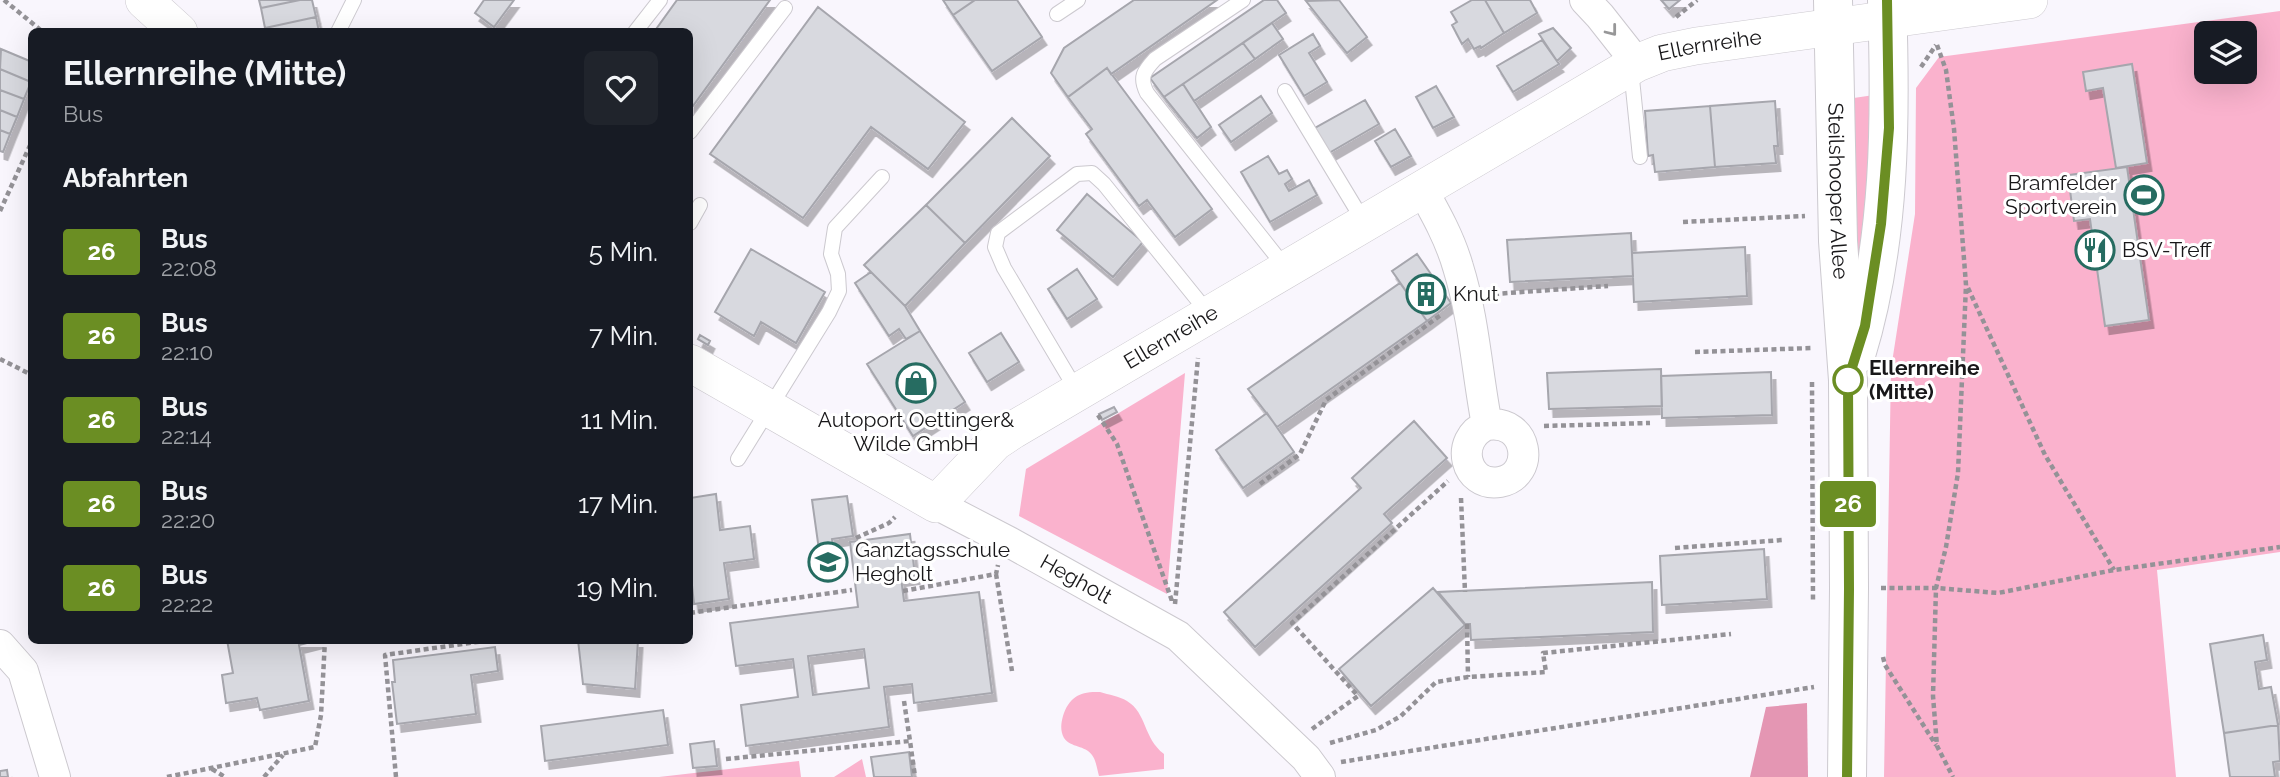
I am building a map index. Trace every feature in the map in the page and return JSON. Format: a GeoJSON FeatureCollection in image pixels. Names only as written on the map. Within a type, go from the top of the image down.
{"type":"FeatureCollection","features":[{"type":"Feature","properties":{"kind":"main road","name":"Steilshooper Allee"},"geometry":{"type":"LineString","coordinates":[[1830,377],[1865,326],[1881,224],[1889,128],[1887,9]]}},
{"type":"Feature","properties":{"kind":"main road","name":"Steilshooper Allee"},"geometry":{"type":"LineString","coordinates":[[1833,13],[1838,241],[1830,377],[1831,588],[1847,777]]}},
{"type":"Feature","properties":{"kind":"street"},"geometry":{"type":"LineString","coordinates":[[144,0],[174,28]]}},
{"type":"Feature","properties":{"kind":"street"},"geometry":{"type":"LineString","coordinates":[[1585,0],[1600,16],[1634,65]]}},
{"type":"Feature","properties":{"kind":"street","name":"Ellernreihe"},"geometry":{"type":"LineString","coordinates":[[936,504],[995,442],[1087,401],[1209,314],[1634,65],[1662,53],[1833,13],[2029,0]]}},
{"type":"Feature","properties":{"kind":"street"},"geometry":{"type":"LineString","coordinates":[[1422,189],[1448,239],[1466,296],[1498,426]]}},
{"type":"Feature","properties":{"kind":"street","name":"Hegholt"},"geometry":{"type":"LineString","coordinates":[[693,365],[936,504],[1178,636],[1306,758],[1328,770]]}},
{"type":"Feature","properties":{"kind":"street"},"geometry":{"type":"LineString","coordinates":[[1498,426],[1519,437],[1524,453],[1522,463],[1514,475],[1507,480],[1492,482],[1479,477],[1470,468],[1466,448],[1475,432],[1498,426]]}},
{"type":"Feature","properties":{"kind":"street"},"geometry":{"type":"LineString","coordinates":[[0,645],[23,671],[55,777]]}},
{"type":"Feature","properties":{"kind":"lane"},"geometry":{"type":"LineString","coordinates":[[340,28],[354,0]]}},
{"type":"Feature","properties":{"kind":"lane"},"geometry":{"type":"LineString","coordinates":[[638,28],[660,0]]}},
{"type":"Feature","properties":{"kind":"lane"},"geometry":{"type":"LineString","coordinates":[[1057,14],[1078,0]]}},
{"type":"Feature","properties":{"kind":"lane"},"geometry":{"type":"LineString","coordinates":[[1243,0],[1155,60],[1144,71],[1142,82],[1147,93],[1286,268]]}},
{"type":"Feature","properties":{"kind":"lane"},"geometry":{"type":"LineString","coordinates":[[693,128],[785,8]]}},
{"type":"Feature","properties":{"kind":"lane"},"geometry":{"type":"LineString","coordinates":[[1634,65],[1640,157]]}},
{"type":"Feature","properties":{"kind":"lane"},"geometry":{"type":"LineString","coordinates":[[1285,91],[1364,222]]}},
{"type":"Feature","properties":{"kind":"lane"},"geometry":{"type":"LineString","coordinates":[[1087,401],[1004,268],[995,247],[998,233],[1077,174],[1092,173],[1104,184],[1209,314]]}},
{"type":"Feature","properties":{"kind":"lane"},"geometry":{"type":"LineString","coordinates":[[738,459],[839,291],[838,274],[831,254],[835,228],[882,177]]}},
{"type":"Feature","properties":{"kind":"lane"},"geometry":{"type":"LineString","coordinates":[[693,218],[700,205]]}},
{"type":"Feature","properties":{"kind":"path"},"geometry":{"type":"LineString","coordinates":[[4,0],[38,28]]}},
{"type":"Feature","properties":{"kind":"path"},"geometry":{"type":"LineString","coordinates":[[1921,67],[1937,44],[1946,70],[1954,129],[1966,285],[1958,473],[1946,547],[1936,588],[1933,696],[1937,746]]}},
{"type":"Feature","properties":{"kind":"path"},"geometry":{"type":"LineString","coordinates":[[0,211],[28,150]]}},
{"type":"Feature","properties":{"kind":"path"},"geometry":{"type":"LineString","coordinates":[[1683,222],[1812,215]]}},
{"type":"Feature","properties":{"kind":"path"},"geometry":{"type":"LineString","coordinates":[[1966,285],[2045,455],[2114,570]]}},
{"type":"Feature","properties":{"kind":"path"},"geometry":{"type":"LineString","coordinates":[[1260,484],[1300,454],[1326,400],[1466,296],[1608,286]]}},
{"type":"Feature","properties":{"kind":"path"},"geometry":{"type":"LineString","coordinates":[[1813,335],[1813,360]]}},
{"type":"Feature","properties":{"kind":"path"},"geometry":{"type":"LineString","coordinates":[[1695,352],[1813,348]]}},
{"type":"Feature","properties":{"kind":"path"},"geometry":{"type":"LineString","coordinates":[[1087,401],[1117,444],[1175,609],[1198,353]]}},
{"type":"Feature","properties":{"kind":"path"},"geometry":{"type":"LineString","coordinates":[[0,359],[28,373]]}},
{"type":"Feature","properties":{"kind":"path"},"geometry":{"type":"LineString","coordinates":[[1813,613],[1831,588],[1830,377]]}},
{"type":"Feature","properties":{"kind":"path"},"geometry":{"type":"LineString","coordinates":[[1498,426],[1650,423]]}},
{"type":"Feature","properties":{"kind":"path"},"geometry":{"type":"LineString","coordinates":[[1465,592],[1460,502],[1470,468]]}},
{"type":"Feature","properties":{"kind":"path"},"geometry":{"type":"LineString","coordinates":[[1311,730],[1358,696],[1292,623],[1455,474],[1470,468]]}},
{"type":"Feature","properties":{"kind":"path"},"geometry":{"type":"LineString","coordinates":[[856,538],[889,523],[901,511]]}},
{"type":"Feature","properties":{"kind":"path"},"geometry":{"type":"LineString","coordinates":[[1675,548],[1783,540]]}},
{"type":"Feature","properties":{"kind":"path"},"geometry":{"type":"LineString","coordinates":[[1831,588],[1936,588],[1998,593],[2114,570],[2280,547]]}},
{"type":"Feature","properties":{"kind":"path"},"geometry":{"type":"LineString","coordinates":[[998,566],[996,574],[1012,671]]}},
{"type":"Feature","properties":{"kind":"path"},"geometry":{"type":"LineString","coordinates":[[903,591],[996,574]]}},
{"type":"Feature","properties":{"kind":"path"},"geometry":{"type":"LineString","coordinates":[[693,613],[852,590]]}},
{"type":"Feature","properties":{"kind":"path"},"geometry":{"type":"LineString","coordinates":[[1467,624],[1468,677]]}},
{"type":"Feature","properties":{"kind":"path"},"geometry":{"type":"LineString","coordinates":[[1323,745],[1376,730],[1401,716],[1436,682],[1546,672],[1543,653],[1731,634]]}},
{"type":"Feature","properties":{"kind":"path"},"geometry":{"type":"LineString","coordinates":[[167,777],[315,747],[321,715],[325,644]]}},
{"type":"Feature","properties":{"kind":"path"},"geometry":{"type":"LineString","coordinates":[[396,777],[385,655],[463,644]]}},
{"type":"Feature","properties":{"kind":"path"},"geometry":{"type":"LineString","coordinates":[[1877,667],[1880,653],[1953,777]]}},
{"type":"Feature","properties":{"kind":"path"},"geometry":{"type":"LineString","coordinates":[[1814,675],[1814,700]]}},
{"type":"Feature","properties":{"kind":"path"},"geometry":{"type":"LineString","coordinates":[[1328,770],[1814,687]]}},
{"type":"Feature","properties":{"kind":"path"},"geometry":{"type":"LineString","coordinates":[[904,701],[915,777]]}},
{"type":"Feature","properties":{"kind":"path"},"geometry":{"type":"LineString","coordinates":[[726,759],[910,741]]}},
{"type":"Feature","properties":{"kind":"path"},"geometry":{"type":"LineString","coordinates":[[264,777],[283,754]]}},
{"type":"Feature","properties":{"kind":"path"},"geometry":{"type":"LineString","coordinates":[[212,768],[225,777]]}},
{"type":"Feature","properties":{"kind":"shaded area"},"geometry":{"type":"Polygon","coordinates":[[[2280,11],[2280,552],[2157,570],[2176,777],[1884,777],[1891,369],[1915,214],[1916,88],[1939,57],[2194,23],[2194,84],[2257,84],[2257,21],[2206,21],[2280,11]]]}},
{"type":"Feature","properties":{"kind":"shaded area"},"geometry":{"type":"Polygon","coordinates":[[[1874,95],[1868,202],[1858,280],[1847,99],[1874,95]]]}},
{"type":"Feature","properties":{"kind":"shaded area"},"geometry":{"type":"Polygon","coordinates":[[[1185,373],[1167,594],[1019,516],[1026,469],[1185,373]]]}},
{"type":"Feature","properties":{"kind":"shaded area"},"geometry":{"type":"Polygon","coordinates":[[[1100,692],[1127,701],[1138,712],[1152,741],[1164,754],[1164,769],[1099,776],[1092,755],[1064,738],[1062,721],[1068,704],[1081,694],[1100,692]]]}},
{"type":"Feature","properties":{"kind":"shaded area"},"geometry":{"type":"Polygon","coordinates":[[[1807,703],[1808,777],[1750,777],[1766,707],[1807,703]]]}},
{"type":"Feature","properties":{"kind":"shaded area"},"geometry":{"type":"Polygon","coordinates":[[[862,759],[866,777],[834,777],[862,759]]]}},
{"type":"Feature","properties":{"kind":"shaded area"},"geometry":{"type":"Polygon","coordinates":[[[799,761],[801,777],[659,777],[799,761]]]}},
{"type":"Feature","properties":{"kind":"building"},"geometry":{"type":"Polygon","coordinates":[[[259,0],[300,0],[261,8],[259,0]]]}},
{"type":"Feature","properties":{"kind":"building"},"geometry":{"type":"Polygon","coordinates":[[[312,0],[316,17],[265,28],[261,8],[312,0]]]}},
{"type":"Feature","properties":{"kind":"building"},"geometry":{"type":"Polygon","coordinates":[[[484,0],[514,0],[494,27],[475,13],[484,0]]]}},
{"type":"Feature","properties":{"kind":"building"},"geometry":{"type":"Polygon","coordinates":[[[677,0],[770,0],[693,106],[693,28],[657,28],[677,0]]]}},
{"type":"Feature","properties":{"kind":"building"},"geometry":{"type":"Polygon","coordinates":[[[943,0],[975,0],[953,15],[943,0]]]}},
{"type":"Feature","properties":{"kind":"building"},"geometry":{"type":"Polygon","coordinates":[[[975,0],[1017,0],[1042,37],[992,71],[953,15],[975,0]]]}},
{"type":"Feature","properties":{"kind":"building"},"geometry":{"type":"Polygon","coordinates":[[[1134,0],[1217,0],[1111,74],[1107,68],[1068,97],[1051,73],[1064,48],[1134,0]]]}},
{"type":"Feature","properties":{"kind":"building"},"geometry":{"type":"Polygon","coordinates":[[[1264,0],[1277,0],[1286,13],[1164,97],[1150,78],[1264,0]]]}},
{"type":"Feature","properties":{"kind":"building"},"geometry":{"type":"Polygon","coordinates":[[[1339,0],[1367,37],[1347,53],[1306,1],[1339,0]]]}},
{"type":"Feature","properties":{"kind":"building"},"geometry":{"type":"Polygon","coordinates":[[[1472,0],[1485,0],[1504,33],[1481,48],[1480,46],[1474,49],[1468,39],[1462,44],[1452,25],[1457,22],[1451,12],[1472,0]]]}},
{"type":"Feature","properties":{"kind":"building"},"geometry":{"type":"Polygon","coordinates":[[[1485,0],[1530,0],[1537,13],[1504,33],[1485,0]]]}},
{"type":"Feature","properties":{"kind":"building"},"geometry":{"type":"Polygon","coordinates":[[[1661,0],[1680,0],[1669,9],[1661,0]]]}},
{"type":"Feature","properties":{"kind":"building"},"geometry":{"type":"Polygon","coordinates":[[[818,7],[965,122],[928,169],[871,127],[803,218],[710,154],[818,7]]]}},
{"type":"Feature","properties":{"kind":"building"},"geometry":{"type":"Polygon","coordinates":[[[316,17],[318,28],[265,28],[316,17]]]}},
{"type":"Feature","properties":{"kind":"building"},"geometry":{"type":"Polygon","coordinates":[[[1272,23],[1283,39],[1255,59],[1243,43],[1272,23]]]}},
{"type":"Feature","properties":{"kind":"building"},"geometry":{"type":"Polygon","coordinates":[[[1553,28],[1571,48],[1557,61],[1539,34],[1553,28]]]}},
{"type":"Feature","properties":{"kind":"building"},"geometry":{"type":"Polygon","coordinates":[[[1313,34],[1320,46],[1309,53],[1327,82],[1304,96],[1279,55],[1313,34]]]}},
{"type":"Feature","properties":{"kind":"building"},"geometry":{"type":"Polygon","coordinates":[[[1542,40],[1559,64],[1513,92],[1497,66],[1542,40]]]}},
{"type":"Feature","properties":{"kind":"building"},"geometry":{"type":"Polygon","coordinates":[[[1243,43],[1255,59],[1194,101],[1183,84],[1243,43]]]}},
{"type":"Feature","properties":{"kind":"building"},"geometry":{"type":"Polygon","coordinates":[[[1,49],[28,60],[28,81],[0,69],[1,49]]]}},
{"type":"Feature","properties":{"kind":"building"},"geometry":{"type":"Polygon","coordinates":[[[2132,64],[2147,163],[2116,168],[2103,88],[2086,91],[2083,72],[2132,64]]]}},
{"type":"Feature","properties":{"kind":"building"},"geometry":{"type":"Polygon","coordinates":[[[1107,68],[1212,209],[1175,237],[1147,200],[1139,206],[1086,134],[1092,129],[1068,97],[1107,68]]]}},
{"type":"Feature","properties":{"kind":"building"},"geometry":{"type":"Polygon","coordinates":[[[0,69],[28,81],[24,99],[0,90],[0,69]]]}},
{"type":"Feature","properties":{"kind":"building"},"geometry":{"type":"Polygon","coordinates":[[[1183,84],[1211,127],[1197,138],[1164,97],[1183,84]]]}},
{"type":"Feature","properties":{"kind":"building"},"geometry":{"type":"Polygon","coordinates":[[[1436,86],[1454,117],[1433,128],[1416,97],[1436,86]]]}},
{"type":"Feature","properties":{"kind":"building"},"geometry":{"type":"Polygon","coordinates":[[[0,90],[24,99],[17,117],[0,110],[0,90]]]}},
{"type":"Feature","properties":{"kind":"building"},"geometry":{"type":"Polygon","coordinates":[[[1261,96],[1272,113],[1231,142],[1219,125],[1261,96]]]}},
{"type":"Feature","properties":{"kind":"building"},"geometry":{"type":"Polygon","coordinates":[[[1365,100],[1379,124],[1329,153],[1315,128],[1365,100]]]}},
{"type":"Feature","properties":{"kind":"building"},"geometry":{"type":"Polygon","coordinates":[[[1775,101],[1778,146],[1774,146],[1776,163],[1715,167],[1710,106],[1775,101]]]}},
{"type":"Feature","properties":{"kind":"building"},"geometry":{"type":"Polygon","coordinates":[[[1710,106],[1715,167],[1655,172],[1653,155],[1648,156],[1645,111],[1710,106]]]}},
{"type":"Feature","properties":{"kind":"building"},"geometry":{"type":"Polygon","coordinates":[[[0,110],[17,117],[10,134],[0,130],[0,110]]]}},
{"type":"Feature","properties":{"kind":"building"},"geometry":{"type":"Polygon","coordinates":[[[1012,118],[1050,156],[965,243],[926,205],[1012,118]]]}},
{"type":"Feature","properties":{"kind":"building"},"geometry":{"type":"Polygon","coordinates":[[[1395,129],[1411,156],[1391,167],[1375,141],[1395,129]]]}},
{"type":"Feature","properties":{"kind":"building"},"geometry":{"type":"Polygon","coordinates":[[[0,130],[10,134],[3,152],[0,151],[0,130]]]}},
{"type":"Feature","properties":{"kind":"building"},"geometry":{"type":"Polygon","coordinates":[[[1268,156],[1279,174],[1287,170],[1292,179],[1285,184],[1289,191],[1309,180],[1317,195],[1270,222],[1241,172],[1268,156]]]}},
{"type":"Feature","properties":{"kind":"building"},"geometry":{"type":"Polygon","coordinates":[[[2127,167],[2149,320],[2105,326],[2090,219],[2074,221],[2068,175],[2127,167]]]}},
{"type":"Feature","properties":{"kind":"building"},"geometry":{"type":"Polygon","coordinates":[[[1087,194],[1143,242],[1113,277],[1057,230],[1087,194]]]}},
{"type":"Feature","properties":{"kind":"building"},"geometry":{"type":"Polygon","coordinates":[[[926,205],[965,243],[905,306],[864,265],[926,205]]]}},
{"type":"Feature","properties":{"kind":"building"},"geometry":{"type":"Polygon","coordinates":[[[1631,233],[1633,276],[1510,282],[1507,240],[1631,233]]]}},
{"type":"Feature","properties":{"kind":"building"},"geometry":{"type":"Polygon","coordinates":[[[1745,247],[1747,296],[1634,302],[1632,253],[1745,247]]]}},
{"type":"Feature","properties":{"kind":"building"},"geometry":{"type":"Polygon","coordinates":[[[751,249],[825,292],[796,343],[761,322],[754,336],[715,312],[751,249]]]}},
{"type":"Feature","properties":{"kind":"building","name":"Knut"},"geometry":{"type":"Polygon","coordinates":[[[1417,254],[1451,303],[1427,321],[1392,271],[1417,254]]]}},
{"type":"Feature","properties":{"kind":"building"},"geometry":{"type":"Polygon","coordinates":[[[1077,269],[1097,299],[1067,319],[1048,289],[1077,269]]]}},
{"type":"Feature","properties":{"kind":"building"},"geometry":{"type":"Polygon","coordinates":[[[871,272],[905,306],[920,331],[906,339],[899,329],[889,336],[855,283],[871,272]]]}},
{"type":"Feature","properties":{"kind":"building"},"geometry":{"type":"Polygon","coordinates":[[[1400,283],[1427,321],[1277,427],[1248,389],[1400,283]]]}},
{"type":"Feature","properties":{"kind":"building","name":"Autoport Oettinger& Wilde GmbH"},"geometry":{"type":"Polygon","coordinates":[[[920,331],[965,402],[913,436],[867,364],[920,331]]]}},
{"type":"Feature","properties":{"kind":"building"},"geometry":{"type":"Polygon","coordinates":[[[1001,333],[1019,362],[987,382],[969,353],[1001,333]]]}},
{"type":"Feature","properties":{"kind":"building"},"geometry":{"type":"Polygon","coordinates":[[[700,335],[710,341],[708,345],[698,339],[700,335]]]}},
{"type":"Feature","properties":{"kind":"building"},"geometry":{"type":"Polygon","coordinates":[[[1661,369],[1662,406],[1549,409],[1547,373],[1661,369]]]}},
{"type":"Feature","properties":{"kind":"building"},"geometry":{"type":"Polygon","coordinates":[[[1771,372],[1772,415],[1662,418],[1661,376],[1771,372]]]}},
{"type":"Feature","properties":{"kind":"building"},"geometry":{"type":"Polygon","coordinates":[[[1114,407],[1117,412],[1102,420],[1099,414],[1114,407]]]}},
{"type":"Feature","properties":{"kind":"building"},"geometry":{"type":"Polygon","coordinates":[[[1267,413],[1294,452],[1243,488],[1216,450],[1267,413]]]}},
{"type":"Feature","properties":{"kind":"building"},"geometry":{"type":"Polygon","coordinates":[[[1414,421],[1447,458],[1384,514],[1392,523],[1255,647],[1224,612],[1361,488],[1352,478],[1414,421]]]}},
{"type":"Feature","properties":{"kind":"building"},"geometry":{"type":"Polygon","coordinates":[[[716,494],[720,530],[750,526],[754,559],[724,563],[729,599],[694,604],[693,498],[716,494]]]}},
{"type":"Feature","properties":{"kind":"building"},"geometry":{"type":"Polygon","coordinates":[[[847,496],[853,536],[832,539],[833,548],[819,550],[812,500],[847,496]]]}},
{"type":"Feature","properties":{"kind":"building"},"geometry":{"type":"Polygon","coordinates":[[[910,534],[915,576],[901,578],[904,601],[979,592],[992,693],[914,703],[912,684],[884,687],[889,727],[746,746],[741,705],[798,697],[793,659],[736,666],[730,623],[858,607],[850,542],[910,534]],[[864,649],[808,656],[813,695],[869,688],[864,649]]]}},
{"type":"Feature","properties":{"kind":"building"},"geometry":{"type":"Polygon","coordinates":[[[1764,549],[1767,599],[1662,605],[1660,556],[1764,549]]]}},
{"type":"Feature","properties":{"kind":"building"},"geometry":{"type":"Polygon","coordinates":[[[1652,582],[1653,632],[1471,640],[1470,624],[1465,624],[1438,592],[1652,582]]]}},
{"type":"Feature","properties":{"kind":"building"},"geometry":{"type":"Polygon","coordinates":[[[1433,588],[1465,625],[1371,706],[1339,669],[1433,588]]]}},
{"type":"Feature","properties":{"kind":"building"},"geometry":{"type":"Polygon","coordinates":[[[2263,635],[2267,660],[2255,662],[2259,689],[2271,687],[2278,725],[2224,733],[2210,644],[2263,635]]]}},
{"type":"Feature","properties":{"kind":"building"},"geometry":{"type":"Polygon","coordinates":[[[228,644],[303,644],[299,645],[309,701],[260,710],[257,698],[226,703],[222,675],[233,673],[228,644]]]}},
{"type":"Feature","properties":{"kind":"building"},"geometry":{"type":"Polygon","coordinates":[[[578,644],[638,644],[635,689],[583,684],[578,644]]]}},
{"type":"Feature","properties":{"kind":"building"},"geometry":{"type":"Polygon","coordinates":[[[495,647],[498,671],[471,675],[476,714],[397,724],[392,682],[395,682],[393,660],[495,647]]]}},
{"type":"Feature","properties":{"kind":"building"},"geometry":{"type":"Polygon","coordinates":[[[663,710],[668,745],[545,761],[541,726],[663,710]]]}},
{"type":"Feature","properties":{"kind":"building"},"geometry":{"type":"Polygon","coordinates":[[[2278,725],[2280,761],[2273,762],[2275,777],[2230,777],[2224,733],[2278,725]]]}},
{"type":"Feature","properties":{"kind":"building"},"geometry":{"type":"Polygon","coordinates":[[[714,741],[717,766],[693,768],[690,744],[714,741]]]}},
{"type":"Feature","properties":{"kind":"building"},"geometry":{"type":"Polygon","coordinates":[[[909,752],[912,777],[874,777],[871,757],[909,752]]]}},
{"type":"Feature","properties":{"kind":"building"},"geometry":{"type":"Polygon","coordinates":[[[7,770],[8,777],[0,777],[0,771],[7,770]]]}},
{"type":"Feature","properties":{"kind":"bus line","name":"26"},"geometry":{"type":"LineString","coordinates":[[1847,777],[1848,380],[1865,326],[1881,224],[1889,128],[1887,0]]}},
{"type":"Feature","properties":{"kind":"place","name":"Bramfelder Sportverein"},"geometry":{"type":"Point","coordinates":[2144,195]}},
{"type":"Feature","properties":{"kind":"place","name":"BSV-Treff"},"geometry":{"type":"Point","coordinates":[2095,250]}},
{"type":"Feature","properties":{"kind":"place","name":"Knut"},"geometry":{"type":"Point","coordinates":[1426,294]}},
{"type":"Feature","properties":{"kind":"place","name":"Ellernreihe (Mitte)"},"geometry":{"type":"Point","coordinates":[1848,380]}},
{"type":"Feature","properties":{"kind":"place","name":"Autoport Oettinger& Wilde GmbH"},"geometry":{"type":"Point","coordinates":[916,383]}},
{"type":"Feature","properties":{"kind":"place","name":"Ganztagsschule Hegholt"},"geometry":{"type":"Point","coordinates":[828,562]}}]}
